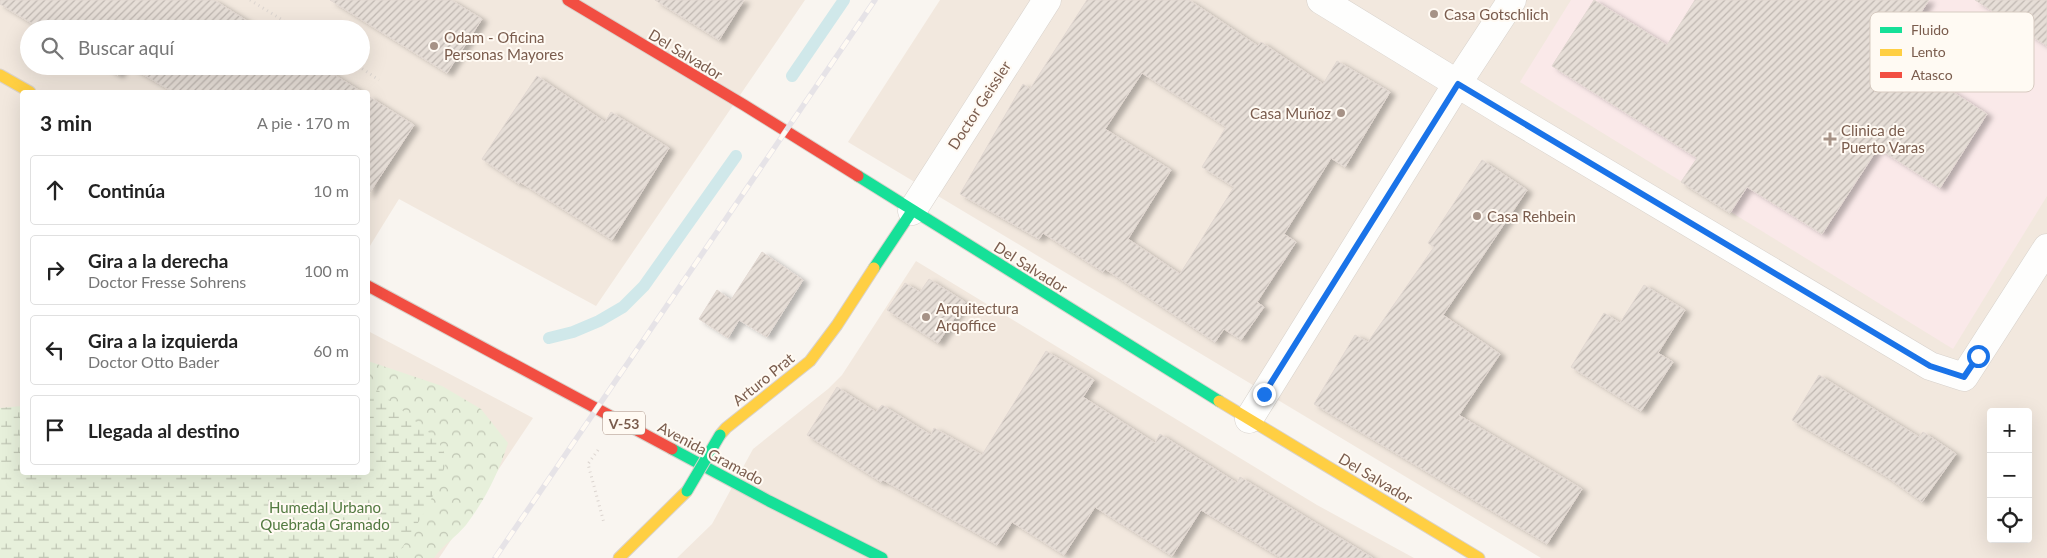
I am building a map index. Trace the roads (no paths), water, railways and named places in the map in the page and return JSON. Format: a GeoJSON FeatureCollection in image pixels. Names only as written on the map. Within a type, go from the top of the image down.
{"type":"FeatureCollection","features":[{"type":"Feature","properties":{"kind":"main road","name":"Del Salvador"},"geometry":{"type":"LineString","coordinates":[[568,0],[587,5],[744,106],[1249,419],[1479,558]]}},
{"type":"Feature","properties":{"kind":"main road"},"geometry":{"type":"LineString","coordinates":[[0,75],[26,90]]}},
{"type":"Feature","properties":{"kind":"main road","name":"Arturo Prat"},"geometry":{"type":"LineString","coordinates":[[619,558],[687,492],[720,434],[810,361],[836,326],[912,210]]}},
{"type":"Feature","properties":{"kind":"main road","name":"Avenida Gramado"},"geometry":{"type":"LineString","coordinates":[[370,287],[777,505],[882,558]]}},
{"type":"Feature","properties":{"kind":"street","name":"Doctor Geissler"},"geometry":{"type":"LineString","coordinates":[[912,210],[1047,0]]}},
{"type":"Feature","properties":{"kind":"street"},"geometry":{"type":"LineString","coordinates":[[1321,0],[1930,366],[1964,377],[2047,248]]}},
{"type":"Feature","properties":{"kind":"street"},"geometry":{"type":"LineString","coordinates":[[1249,419],[1512,0]]}},
{"type":"Feature","properties":{"kind":"waterway"},"geometry":{"type":"LineString","coordinates":[[792,76],[844,0]]}},
{"type":"Feature","properties":{"kind":"waterway"},"geometry":{"type":"LineString","coordinates":[[549,338],[573,332],[599,321],[623,307],[644,286],[736,156]]}},
{"type":"Feature","properties":{"kind":"railway"},"geometry":{"type":"LineString","coordinates":[[495,558],[875,0]]}},
{"type":"Feature","properties":{"kind":"place","name":"Casa Gotschlich"},"geometry":{"type":"Point","coordinates":[1434,14]}},
{"type":"Feature","properties":{"kind":"place","name":"Odam - Oficina Personas Mayores"},"geometry":{"type":"Point","coordinates":[434,46]}},
{"type":"Feature","properties":{"kind":"place","name":"Casa Muñoz"},"geometry":{"type":"Point","coordinates":[1341,113]}},
{"type":"Feature","properties":{"kind":"place","name":"Clinica de Puerto Varas"},"geometry":{"type":"Point","coordinates":[1830,139]}},
{"type":"Feature","properties":{"kind":"place","name":"Casa Rehbein"},"geometry":{"type":"Point","coordinates":[1477,216]}},
{"type":"Feature","properties":{"kind":"place","name":"Arquitectura Arqoffice"},"geometry":{"type":"Point","coordinates":[926,317]}},
{"type":"Feature","properties":{"kind":"park label","name":"Humedal Urbano Quebrada Gramado"},"geometry":{"type":"Point","coordinates":[325,516]}}]}
